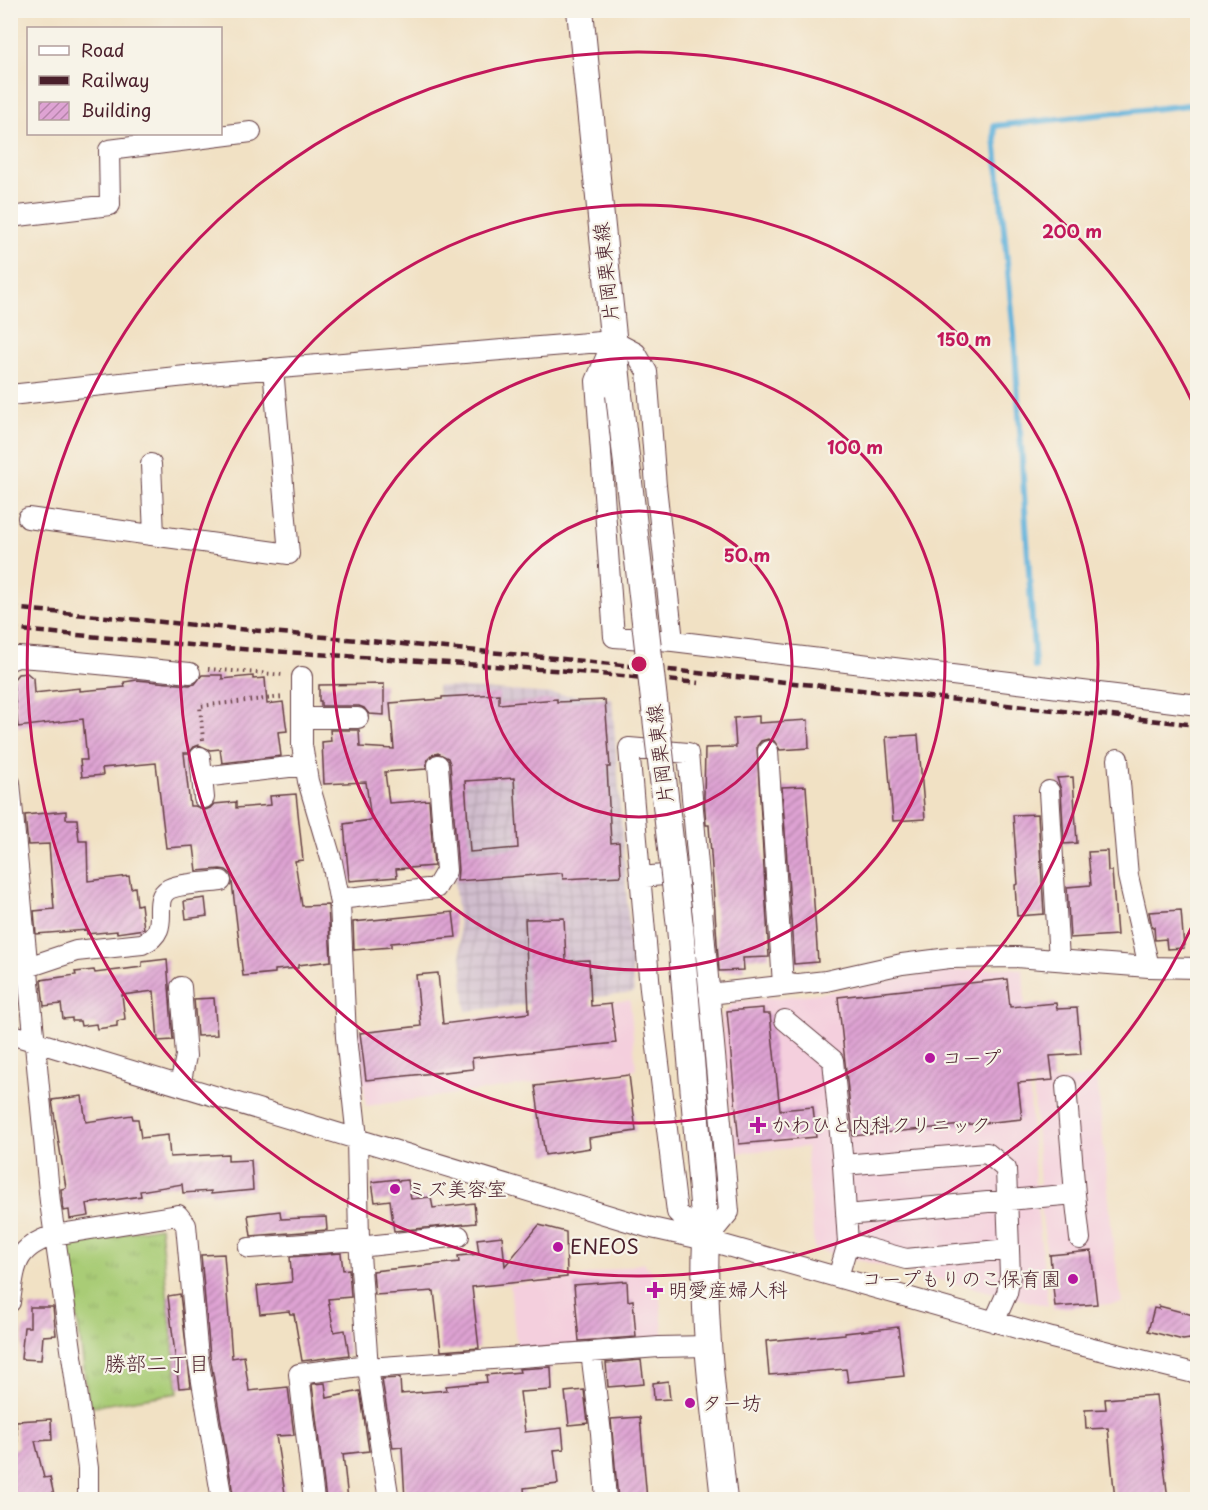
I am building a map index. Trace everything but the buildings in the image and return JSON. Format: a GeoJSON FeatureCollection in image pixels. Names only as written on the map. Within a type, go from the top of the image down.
{"type":"FeatureCollection","features":[{"type":"Feature","properties":{"kind":"main road","name":"片岡栗東線"},"geometry":{"type":"LineString","coordinates":[[580,10],[613,341],[680,927],[706,1240],[704,1281],[708,1346],[724,1500]]}},
{"type":"Feature","properties":{"kind":"street"},"geometry":{"type":"LineString","coordinates":[[10,217],[110,205],[109,150],[251,132]]}},
{"type":"Feature","properties":{"kind":"street"},"geometry":{"type":"LineString","coordinates":[[613,341],[596,381],[614,637],[673,641],[1197,705]]}},
{"type":"Feature","properties":{"kind":"street"},"geometry":{"type":"LineString","coordinates":[[10,395],[273,368],[613,341],[636,353],[647,372],[656,486],[673,641]]}},
{"type":"Feature","properties":{"kind":"street"},"geometry":{"type":"LineString","coordinates":[[28,518],[289,554],[273,368]]}},
{"type":"Feature","properties":{"kind":"street"},"geometry":{"type":"LineString","coordinates":[[151,464],[154,535]]}},
{"type":"Feature","properties":{"kind":"street"},"geometry":{"type":"LineString","coordinates":[[10,660],[18,657],[47,659],[190,673]]}},
{"type":"Feature","properties":{"kind":"street"},"geometry":{"type":"LineString","coordinates":[[302,686],[302,745],[308,781],[332,862],[339,899],[346,1037],[357,1138],[359,1243],[368,1368],[389,1500]]}},
{"type":"Feature","properties":{"kind":"street"},"geometry":{"type":"LineString","coordinates":[[302,718],[358,718]]}},
{"type":"Feature","properties":{"kind":"street"},"geometry":{"type":"LineString","coordinates":[[629,748],[688,753],[729,1212],[706,1240],[677,1212],[650,989],[629,748]]}},
{"type":"Feature","properties":{"kind":"street"},"geometry":{"type":"LineString","coordinates":[[768,751],[783,985]]}},
{"type":"Feature","properties":{"kind":"street"},"geometry":{"type":"LineString","coordinates":[[200,757],[204,798]]}},
{"type":"Feature","properties":{"kind":"street"},"geometry":{"type":"LineString","coordinates":[[1118,759],[1128,876],[1149,967]]}},
{"type":"Feature","properties":{"kind":"street"},"geometry":{"type":"LineString","coordinates":[[202,777],[306,765]]}},
{"type":"Feature","properties":{"kind":"street"},"geometry":{"type":"LineString","coordinates":[[339,899],[436,888],[446,872],[438,765]]}},
{"type":"Feature","properties":{"kind":"street"},"geometry":{"type":"LineString","coordinates":[[10,783],[50,1202],[88,1468],[88,1500]]}},
{"type":"Feature","properties":{"kind":"street"},"geometry":{"type":"LineString","coordinates":[[1049,791],[1059,960]]}},
{"type":"Feature","properties":{"kind":"street"},"geometry":{"type":"LineString","coordinates":[[640,877],[699,872]]}},
{"type":"Feature","properties":{"kind":"street"},"geometry":{"type":"LineString","coordinates":[[28,967],[76,951],[142,944],[151,940],[161,927],[161,897],[166,891],[173,887],[221,881]]}},
{"type":"Feature","properties":{"kind":"street"},"geometry":{"type":"LineString","coordinates":[[710,994],[826,981],[902,964],[949,958],[1016,957],[1149,967],[1197,968]]}},
{"type":"Feature","properties":{"kind":"street"},"geometry":{"type":"LineString","coordinates":[[180,1085],[186,1056],[181,987]]}},
{"type":"Feature","properties":{"kind":"street"},"geometry":{"type":"LineString","coordinates":[[785,1020],[833,1060],[848,1243],[838,1277]]}},
{"type":"Feature","properties":{"kind":"street"},"geometry":{"type":"LineString","coordinates":[[10,1035],[647,1227],[706,1240],[1052,1338],[1197,1374]]}},
{"type":"Feature","properties":{"kind":"street"},"geometry":{"type":"LineString","coordinates":[[1066,1086],[1080,1239]]}},
{"type":"Feature","properties":{"kind":"street"},"geometry":{"type":"LineString","coordinates":[[843,1165],[987,1153],[1006,1169],[1010,1276],[1007,1293],[994,1322]]}},
{"type":"Feature","properties":{"kind":"street"},"geometry":{"type":"LineString","coordinates":[[846,1215],[1076,1194]]}},
{"type":"Feature","properties":{"kind":"street"},"geometry":{"type":"LineString","coordinates":[[10,1302],[19,1258],[28,1247],[54,1235],[178,1215],[186,1225],[198,1358],[222,1500]]}},
{"type":"Feature","properties":{"kind":"street"},"geometry":{"type":"LineString","coordinates":[[249,1248],[459,1236]]}},
{"type":"Feature","properties":{"kind":"street"},"geometry":{"type":"LineString","coordinates":[[848,1243],[906,1259],[1009,1249]]}},
{"type":"Feature","properties":{"kind":"street"},"geometry":{"type":"LineString","coordinates":[[314,1500],[299,1374],[360,1366],[368,1368],[660,1347],[708,1346]]}},
{"type":"Feature","properties":{"kind":"street"},"geometry":{"type":"LineString","coordinates":[[591,1352],[606,1500]]}},
{"type":"Feature","properties":{"kind":"path"},"geometry":{"type":"LineString","coordinates":[[190,673],[193,668],[302,686]]}},
{"type":"Feature","properties":{"kind":"path"},"geometry":{"type":"LineString","coordinates":[[200,757],[205,752],[200,706],[302,686]]}},
{"type":"Feature","properties":{"kind":"shaded area"},"geometry":{"type":"Polygon","coordinates":[[[437,686],[612,698],[634,993],[466,1011],[437,686]]]}},
{"type":"Feature","properties":{"kind":"shaded area"},"geometry":{"type":"Polygon","coordinates":[[[1023,969],[1035,1185],[1040,1184],[1033,1083],[1097,1076],[1113,1244],[1122,1303],[1053,1309],[1041,1206],[1037,1206],[1048,1306],[814,1249],[806,1147],[734,1153],[721,1016],[734,1002],[838,991],[933,972],[1023,969]]]}},
{"type":"Feature","properties":{"kind":"shaded area"},"geometry":{"type":"Polygon","coordinates":[[[630,1000],[636,1070],[366,1106],[357,1031],[630,1000]]]}},
{"type":"Feature","properties":{"kind":"shaded area"},"geometry":{"type":"Polygon","coordinates":[[[644,1263],[658,1280],[664,1342],[517,1352],[510,1285],[568,1279],[644,1263]]]}},
{"type":"Feature","properties":{"kind":"green space"},"geometry":{"type":"Polygon","coordinates":[[[160,1227],[178,1393],[89,1407],[68,1249],[75,1241],[160,1227]]]}},
{"type":"Feature","properties":{"kind":"waterway"},"geometry":{"type":"LineString","coordinates":[[1035,667],[1014,334],[994,126],[1198,104]]}},
{"type":"Feature","properties":{"kind":"railway"},"geometry":{"type":"LineString","coordinates":[[10,608],[554,658],[1198,725]]}},
{"type":"Feature","properties":{"kind":"railway"},"geometry":{"type":"LineString","coordinates":[[10,629],[212,647],[568,671],[699,683]]}},
{"type":"Feature","properties":{"kind":"place","name":"コープ"},"geometry":{"type":"Point","coordinates":[930,1058]}},
{"type":"Feature","properties":{"kind":"place","name":"かわひと内科クリニック"},"geometry":{"type":"Point","coordinates":[758,1125]}},
{"type":"Feature","properties":{"kind":"place","name":"ミズ美容室"},"geometry":{"type":"Point","coordinates":[395,1189]}},
{"type":"Feature","properties":{"kind":"place","name":"ENEOS"},"geometry":{"type":"Point","coordinates":[558,1247]}},
{"type":"Feature","properties":{"kind":"place","name":"コープもりのこ保育園"},"geometry":{"type":"Point","coordinates":[1073,1279]}},
{"type":"Feature","properties":{"kind":"place","name":"明愛産婦人科"},"geometry":{"type":"Point","coordinates":[655,1290]}},
{"type":"Feature","properties":{"kind":"place","name":"ター坊"},"geometry":{"type":"Point","coordinates":[690,1403]}},
{"type":"Feature","properties":{"kind":"district","name":"勝部二丁目"},"geometry":{"type":"Point","coordinates":[157,1364]}}]}
